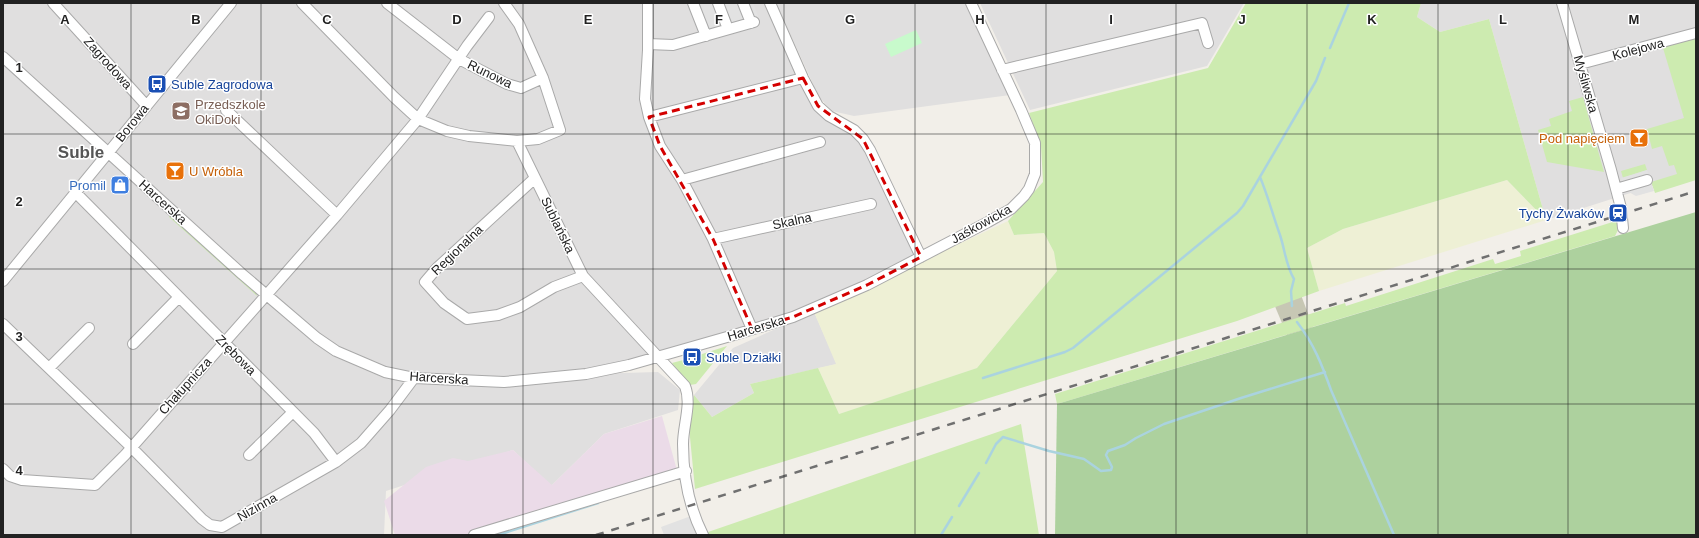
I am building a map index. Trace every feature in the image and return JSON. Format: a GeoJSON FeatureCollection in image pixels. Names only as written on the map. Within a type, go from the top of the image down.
{"type":"FeatureCollection","features":[{"type":"Feature","properties":{"kind":"street","name":"Zagrodowa"},"geometry":{"type":"LineString","coordinates":[[53,3],[146,105]]}},
{"type":"Feature","properties":{"kind":"street","name":"Borowa"},"geometry":{"type":"LineString","coordinates":[[3,281],[231,3]]}},
{"type":"Feature","properties":{"kind":"street"},"geometry":{"type":"LineString","coordinates":[[302,3],[394,97],[418,119],[447,131],[469,136],[486,136],[517,141],[538,140],[560,130],[543,78],[519,24],[504,3]]}},
{"type":"Feature","properties":{"kind":"street","name":"Runowa"},"geometry":{"type":"LineString","coordinates":[[387,3],[459,59],[507,84],[522,88],[543,78]]}},
{"type":"Feature","properties":{"kind":"street"},"geometry":{"type":"LineString","coordinates":[[648,3],[648,47],[645,99],[649,117],[660,146],[682,180],[713,239],[752,329]]}},
{"type":"Feature","properties":{"kind":"street"},"geometry":{"type":"LineString","coordinates":[[693,3],[706,36]]}},
{"type":"Feature","properties":{"kind":"street"},"geometry":{"type":"LineString","coordinates":[[718,3],[728,29]]}},
{"type":"Feature","properties":{"kind":"street"},"geometry":{"type":"LineString","coordinates":[[648,47],[673,45],[753,22],[743,3]]}},
{"type":"Feature","properties":{"kind":"street"},"geometry":{"type":"LineString","coordinates":[[770,3],[803,78],[818,106],[829,116],[854,130],[867,145],[921,257]]}},
{"type":"Feature","properties":{"kind":"street","name":"Jaśkowicka"},"geometry":{"type":"LineString","coordinates":[[921,257],[988,222],[1011,208],[1029,189],[1035,174],[1035,143],[971,3]]}},
{"type":"Feature","properties":{"kind":"street","name":"Myśliwska"},"geometry":{"type":"LineString","coordinates":[[1562,3],[1616,189],[1621,208],[1623,228]]}},
{"type":"Feature","properties":{"kind":"street","name":"Runowa"},"geometry":{"type":"LineString","coordinates":[[418,119],[489,17]]}},
{"type":"Feature","properties":{"kind":"street"},"geometry":{"type":"LineString","coordinates":[[1002,70],[1202,23],[1208,43]]}},
{"type":"Feature","properties":{"kind":"street","name":"Kolejowa"},"geometry":{"type":"LineString","coordinates":[[1580,64],[1696,33]]}},
{"type":"Feature","properties":{"kind":"street","name":"Harcerska"},"geometry":{"type":"LineString","coordinates":[[3,57],[267,295],[317,338],[336,351],[385,372],[414,378],[504,382],[586,374],[629,365],[793,317],[867,285],[921,257]]}},
{"type":"Feature","properties":{"kind":"street"},"geometry":{"type":"LineString","coordinates":[[649,117],[803,78]]}},
{"type":"Feature","properties":{"kind":"street"},"geometry":{"type":"LineString","coordinates":[[226,110],[337,215]]}},
{"type":"Feature","properties":{"kind":"street","name":"Chałupnicza"},"geometry":{"type":"LineString","coordinates":[[3,469],[10,476],[22,480],[95,485],[125,455],[267,295],[418,119]]}},
{"type":"Feature","properties":{"kind":"street","name":"Sublańska"},"geometry":{"type":"LineString","coordinates":[[517,141],[583,276],[685,386],[688,394],[683,445],[686,471],[690,500],[703,535]]}},
{"type":"Feature","properties":{"kind":"street"},"geometry":{"type":"LineString","coordinates":[[682,180],[820,142]]}},
{"type":"Feature","properties":{"kind":"street","name":"Regionalna"},"geometry":{"type":"LineString","coordinates":[[535,178],[437,268],[425,282],[444,303],[467,319],[498,315],[520,307],[554,287],[583,276]]}},
{"type":"Feature","properties":{"kind":"street"},"geometry":{"type":"LineString","coordinates":[[1616,189],[1647,180]]}},
{"type":"Feature","properties":{"kind":"street","name":"Zrębowa"},"geometry":{"type":"LineString","coordinates":[[76,193],[223,343],[314,433],[336,462]]}},
{"type":"Feature","properties":{"kind":"street","name":"Skalna"},"geometry":{"type":"LineString","coordinates":[[713,239],[871,204]]}},
{"type":"Feature","properties":{"kind":"street"},"geometry":{"type":"LineString","coordinates":[[133,344],[179,297]]}},
{"type":"Feature","properties":{"kind":"street","name":"Nizinna"},"geometry":{"type":"LineString","coordinates":[[3,324],[131,447],[202,519],[210,524],[222,527],[336,462],[361,443],[390,410],[414,378]]}},
{"type":"Feature","properties":{"kind":"street"},"geometry":{"type":"LineString","coordinates":[[49,368],[88,328]]}},
{"type":"Feature","properties":{"kind":"street"},"geometry":{"type":"LineString","coordinates":[[249,455],[293,412]]}},
{"type":"Feature","properties":{"kind":"street"},"geometry":{"type":"LineString","coordinates":[[474,535],[686,471]]}},
{"type":"Feature","properties":{"kind":"highlighted area"},"geometry":{"type":"Polygon","coordinates":[[[803,78],[818,106],[863,139],[921,257],[867,285],[793,317],[752,329],[713,239],[660,146],[649,117],[803,78]]]}},
{"type":"Feature","properties":{"kind":"shaded area"},"geometry":{"type":"Polygon","coordinates":[[[3,3],[767,3],[809,97],[835,123],[859,142],[878,176],[916,254],[793,317],[588,374],[658,372],[680,390],[678,410],[604,434],[551,486],[513,450],[386,491],[384,535],[3,535],[3,3]]]}},
{"type":"Feature","properties":{"kind":"shaded area"},"geometry":{"type":"Polygon","coordinates":[[[693,3],[753,3],[759,19],[702,29],[693,3]]]}},
{"type":"Feature","properties":{"kind":"shaded area"},"geometry":{"type":"Polygon","coordinates":[[[776,3],[968,3],[1010,95],[854,116],[832,111],[819,97],[776,3]]]}},
{"type":"Feature","properties":{"kind":"shaded area"},"geometry":{"type":"Polygon","coordinates":[[[980,3],[1244,3],[1207,66],[1030,110],[980,3]]]}},
{"type":"Feature","properties":{"kind":"shaded area"},"geometry":{"type":"Polygon","coordinates":[[[1421,3],[1696,3],[1696,172],[1546,220],[1489,19],[1440,32],[1417,17],[1421,3]]]}},
{"type":"Feature","properties":{"kind":"shaded area"},"geometry":{"type":"Polygon","coordinates":[[[1647,170],[1654,191],[1636,196],[1625,190],[1621,178],[1647,170]]]}},
{"type":"Feature","properties":{"kind":"shaded area"},"geometry":{"type":"Polygon","coordinates":[[[1507,180],[1546,220],[1319,291],[1307,248],[1343,229],[1507,180]]]}},
{"type":"Feature","properties":{"kind":"shaded area"},"geometry":{"type":"Polygon","coordinates":[[[1008,221],[1014,235],[1044,233],[1054,252],[1057,271],[977,368],[839,414],[818,368],[836,364],[814,312],[1008,221]]]}},
{"type":"Feature","properties":{"kind":"shaded area"},"geometry":{"type":"Polygon","coordinates":[[[1301,295],[1313,327],[1287,335],[1274,304],[1301,295]]]}},
{"type":"Feature","properties":{"kind":"shaded area"},"geometry":{"type":"Polygon","coordinates":[[[814,312],[837,364],[750,384],[754,393],[712,417],[694,395],[733,348],[814,312]]]}},
{"type":"Feature","properties":{"kind":"shaded area"},"geometry":{"type":"Polygon","coordinates":[[[662,416],[678,474],[474,535],[395,535],[384,501],[426,467],[453,458],[468,461],[513,450],[552,485],[604,434],[662,416]]]}},
{"type":"Feature","properties":{"kind":"shaded area"},"geometry":{"type":"Polygon","coordinates":[[[691,516],[697,535],[664,535],[661,527],[691,516]]]}},
{"type":"Feature","properties":{"kind":"green space"},"geometry":{"type":"Polygon","coordinates":[[[1246,3],[1421,3],[1417,17],[1440,32],[1489,19],[1546,220],[1507,180],[1343,229],[1307,248],[1319,291],[1237,321],[695,489],[689,427],[694,395],[712,417],[754,393],[750,384],[818,368],[839,414],[977,368],[1057,271],[1054,252],[1044,233],[1014,235],[1008,221],[1043,182],[1041,146],[1029,113],[1208,68],[1246,3]]]}},
{"type":"Feature","properties":{"kind":"green space"},"geometry":{"type":"Polygon","coordinates":[[[916,30],[922,43],[891,57],[885,44],[916,30]]]}},
{"type":"Feature","properties":{"kind":"green space"},"geometry":{"type":"Polygon","coordinates":[[[1696,36],[1696,180],[1655,193],[1651,182],[1677,174],[1674,165],[1669,166],[1662,146],[1652,149],[1647,129],[1684,118],[1663,48],[1665,44],[1696,36]]]}},
{"type":"Feature","properties":{"kind":"green space"},"geometry":{"type":"Polygon","coordinates":[[[1583,97],[1604,172],[1547,162],[1538,130],[1551,126],[1549,119],[1572,111],[1569,101],[1583,97]]]}},
{"type":"Feature","properties":{"kind":"green space"},"geometry":{"type":"Polygon","coordinates":[[[1645,164],[1647,170],[1623,178],[1621,171],[1645,164]]]}},
{"type":"Feature","properties":{"kind":"green space"},"geometry":{"type":"Polygon","coordinates":[[[1696,212],[1696,535],[1055,535],[1057,404],[1696,212]]]}},
{"type":"Feature","properties":{"kind":"green space"},"geometry":{"type":"Polygon","coordinates":[[[171,214],[255,290],[257,296],[169,217],[171,214]]]}},
{"type":"Feature","properties":{"kind":"green space"},"geometry":{"type":"Polygon","coordinates":[[[1619,220],[1618,230],[1615,236],[1057,404],[1055,394],[1345,303],[1346,306],[1493,259],[1495,264],[1521,256],[1520,251],[1619,220]]]}},
{"type":"Feature","properties":{"kind":"green space"},"geometry":{"type":"Polygon","coordinates":[[[727,346],[696,384],[690,385],[672,363],[687,359],[688,362],[696,360],[696,356],[727,346]]]}},
{"type":"Feature","properties":{"kind":"green space"},"geometry":{"type":"Polygon","coordinates":[[[1021,424],[1039,535],[699,535],[711,531],[1021,424]]]}},
{"type":"Feature","properties":{"kind":"waterway"},"geometry":{"type":"LineString","coordinates":[[1330,48],[1349,3]]}},
{"type":"Feature","properties":{"kind":"waterway"},"geometry":{"type":"LineString","coordinates":[[983,378],[1065,352],[1073,348],[1237,213],[1243,206],[1316,81],[1325,58]]}},
{"type":"Feature","properties":{"kind":"waterway"},"geometry":{"type":"LineString","coordinates":[[1260,177],[1280,235],[1289,269],[1294,279],[1291,291],[1292,306]]}},
{"type":"Feature","properties":{"kind":"waterway"},"geometry":{"type":"LineString","coordinates":[[1297,322],[1317,355],[1394,535]]}},
{"type":"Feature","properties":{"kind":"waterway"},"geometry":{"type":"LineString","coordinates":[[986,463],[996,444],[1003,437],[1049,451],[1084,459],[1101,471],[1111,470],[1112,467],[1106,455],[1108,451],[1125,445],[1164,424],[1325,372]]}},
{"type":"Feature","properties":{"kind":"waterway"},"geometry":{"type":"LineString","coordinates":[[959,506],[979,473]]}},
{"type":"Feature","properties":{"kind":"waterway"},"geometry":{"type":"LineString","coordinates":[[498,535],[598,503]]}},
{"type":"Feature","properties":{"kind":"waterway"},"geometry":{"type":"LineString","coordinates":[[941,535],[952,517]]}},
{"type":"Feature","properties":{"kind":"railway"},"geometry":{"type":"LineString","coordinates":[[596,535],[1696,191]]}},
{"type":"Feature","properties":{"kind":"place","name":"Suble Zagrodowa"},"geometry":{"type":"Point","coordinates":[157,84]}},
{"type":"Feature","properties":{"kind":"place","name":"Przedszkole OkiDoki"},"geometry":{"type":"Point","coordinates":[181,111]}},
{"type":"Feature","properties":{"kind":"place","name":"Pod napięciem"},"geometry":{"type":"Point","coordinates":[1639,138]}},
{"type":"Feature","properties":{"kind":"place","name":"U Wróbla"},"geometry":{"type":"Point","coordinates":[175,171]}},
{"type":"Feature","properties":{"kind":"place","name":"Promil"},"geometry":{"type":"Point","coordinates":[120,185]}},
{"type":"Feature","properties":{"kind":"place","name":"Tychy Żwaków"},"geometry":{"type":"Point","coordinates":[1618,213]}},
{"type":"Feature","properties":{"kind":"place","name":"Suble Działki"},"geometry":{"type":"Point","coordinates":[692,357]}},
{"type":"Feature","properties":{"kind":"district","name":"Suble"},"geometry":{"type":"Point","coordinates":[81,152]}}]}
